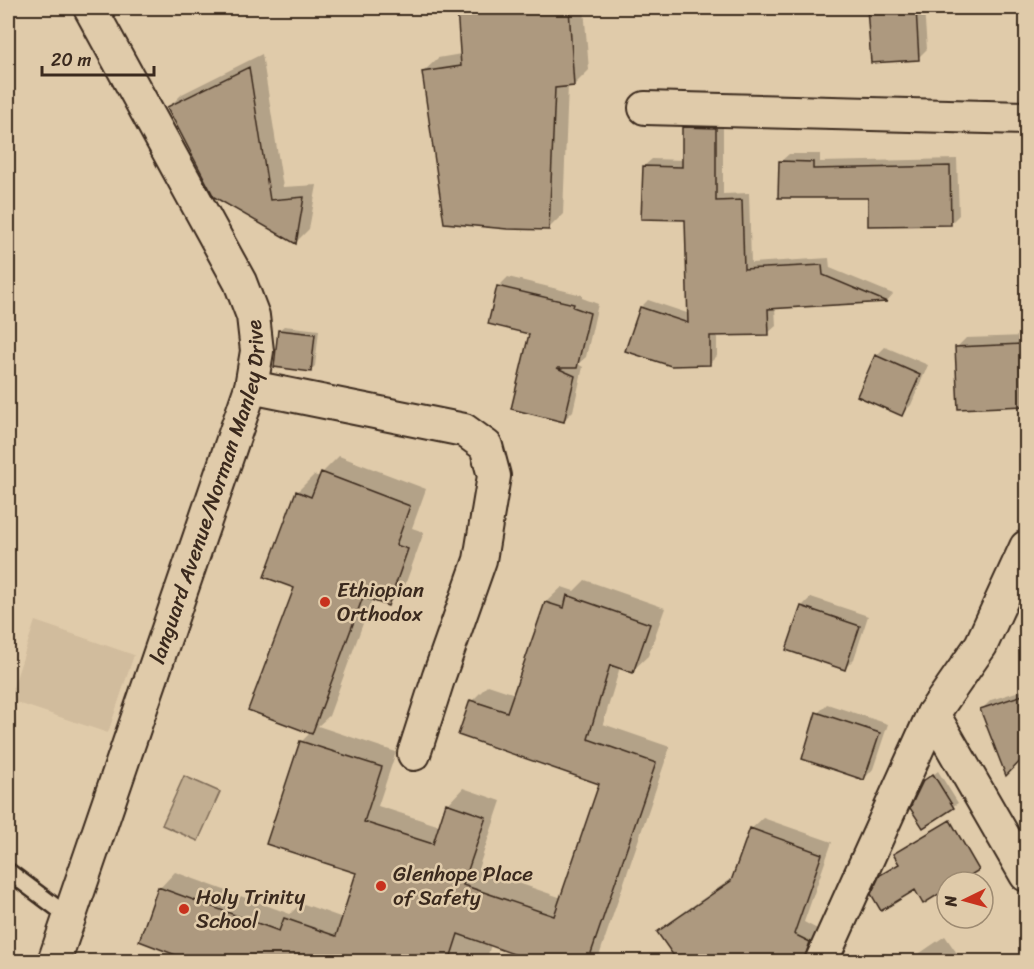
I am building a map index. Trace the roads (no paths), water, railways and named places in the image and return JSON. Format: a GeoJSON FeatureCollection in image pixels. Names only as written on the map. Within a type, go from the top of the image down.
{"type":"FeatureCollection","features":[{"type":"Feature","properties":{"kind":"street","name":"languard Avenue/Norman Manley Drive"},"geometry":{"type":"LineString","coordinates":[[54,962],[252,387],[256,351],[254,316],[240,282],[90,8]]}},
{"type":"Feature","properties":{"kind":"street"},"geometry":{"type":"LineString","coordinates":[[645,108],[1026,118]]}},
{"type":"Feature","properties":{"kind":"street"},"geometry":{"type":"LineString","coordinates":[[252,387],[464,429],[486,446],[494,476],[480,560],[414,754]]}},
{"type":"Feature","properties":{"kind":"street"},"geometry":{"type":"LineString","coordinates":[[821,962],[933,714],[981,645],[1026,547]]}},
{"type":"Feature","properties":{"kind":"street"},"geometry":{"type":"LineString","coordinates":[[933,714],[1026,875]]}},
{"type":"Feature","properties":{"kind":"lane"},"geometry":{"type":"LineString","coordinates":[[8,871],[69,917]]}},
{"type":"Feature","properties":{"kind":"place","name":"Ethiopian Orthodox"},"geometry":{"type":"Point","coordinates":[325,602]}},
{"type":"Feature","properties":{"kind":"place","name":"Glenhope Place of Safety"},"geometry":{"type":"Point","coordinates":[381,886]}},
{"type":"Feature","properties":{"kind":"place","name":"Holy Trinity School"},"geometry":{"type":"Point","coordinates":[184,909]}}]}
